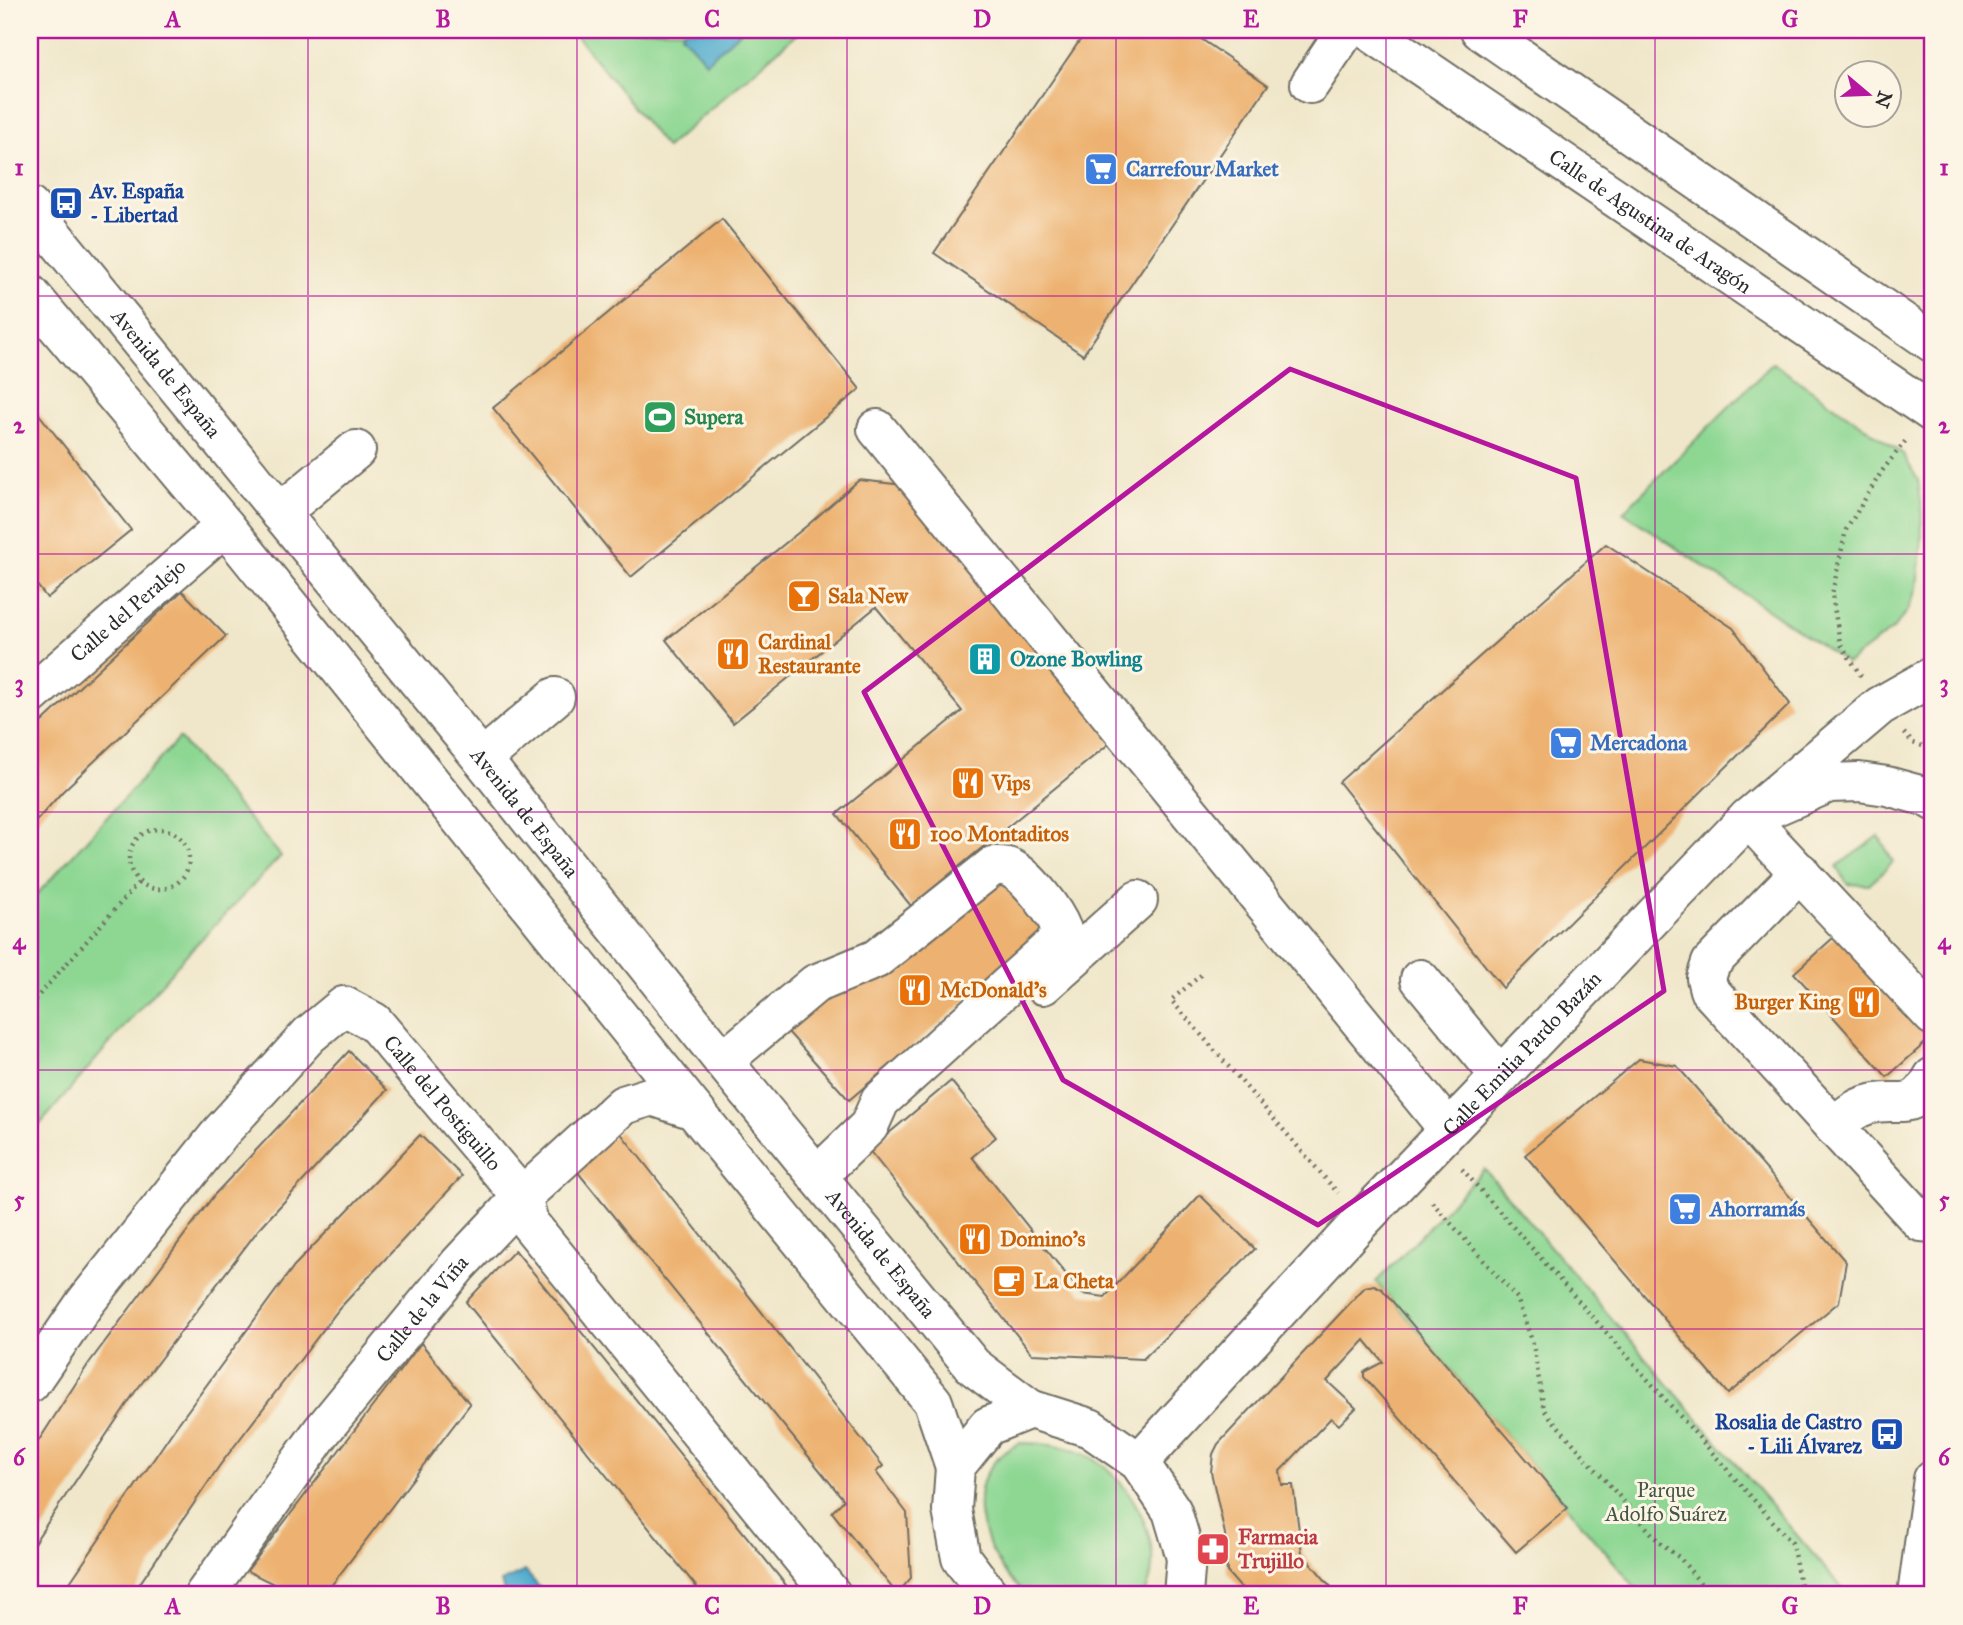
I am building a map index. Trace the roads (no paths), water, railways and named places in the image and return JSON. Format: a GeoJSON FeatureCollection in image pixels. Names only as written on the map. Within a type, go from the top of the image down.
{"type":"FeatureCollection","features":[{"type":"Feature","properties":{"kind":"street"},"geometry":{"type":"LineString","coordinates":[[1310,83],[1346,30]]}},
{"type":"Feature","properties":{"kind":"street","name":"Calle de Agustina de Aragón"},"geometry":{"type":"LineString","coordinates":[[1368,30],[1931,411]]}},
{"type":"Feature","properties":{"kind":"street"},"geometry":{"type":"LineString","coordinates":[[1480,30],[1933,343]]}},
{"type":"Feature","properties":{"kind":"street","name":"Avenida de España"},"geometry":{"type":"LineString","coordinates":[[30,207],[482,759],[723,1061],[973,1366],[1030,1409],[1090,1428],[1139,1462]]}},
{"type":"Feature","properties":{"kind":"street"},"geometry":{"type":"LineString","coordinates":[[30,294],[225,526],[694,1110],[933,1402],[955,1467],[952,1510],[961,1558],[956,1595]]}},
{"type":"Feature","properties":{"kind":"street"},"geometry":{"type":"LineString","coordinates":[[877,429],[1443,1135]]}},
{"type":"Feature","properties":{"kind":"street"},"geometry":{"type":"LineString","coordinates":[[280,513],[356,450]]}},
{"type":"Feature","properties":{"kind":"street","name":"Calle del Peralejo"},"geometry":{"type":"LineString","coordinates":[[30,695],[225,526]]}},
{"type":"Feature","properties":{"kind":"street"},"geometry":{"type":"LineString","coordinates":[[1880,706],[1933,649]]}},
{"type":"Feature","properties":{"kind":"street","name":"Calle Emilia Pardo Bazán"},"geometry":{"type":"LineString","coordinates":[[1139,1462],[1406,1173],[1748,818],[1880,706],[1933,676]]}},
{"type":"Feature","properties":{"kind":"street"},"geometry":{"type":"LineString","coordinates":[[482,759],[555,696]]}},
{"type":"Feature","properties":{"kind":"street"},"geometry":{"type":"LineString","coordinates":[[1933,801],[1887,786],[1859,782],[1829,783],[1748,818],[1933,1016]]}},
{"type":"Feature","properties":{"kind":"street"},"geometry":{"type":"LineString","coordinates":[[723,1061],[815,984],[876,960],[993,866],[1007,866],[1018,873],[1056,916],[1062,930],[1053,946],[880,1101],[869,1126],[817,1176]]}},
{"type":"Feature","properties":{"kind":"street"},"geometry":{"type":"LineString","coordinates":[[1800,872],[1711,963],[1706,978],[1709,990],[1921,1222],[1933,1223]]}},
{"type":"Feature","properties":{"kind":"street"},"geometry":{"type":"LineString","coordinates":[[869,1126],[895,1118],[1138,900]]}},
{"type":"Feature","properties":{"kind":"street"},"geometry":{"type":"LineString","coordinates":[[1420,979],[1500,1076]]}},
{"type":"Feature","properties":{"kind":"street","name":"Calle del Postiguillo"},"geometry":{"type":"LineString","coordinates":[[30,1383],[85,1303],[221,1132],[309,1035],[344,1006],[374,1022],[522,1197],[529,1223],[832,1595]]}},
{"type":"Feature","properties":{"kind":"street"},"geometry":{"type":"LineString","coordinates":[[1834,1126],[1855,1110],[1869,1104],[1908,1103],[1924,1094],[1933,1077]]}},
{"type":"Feature","properties":{"kind":"street","name":"Calle de la Viña"},"geometry":{"type":"LineString","coordinates":[[204,1595],[322,1430],[451,1273],[522,1197],[623,1105],[652,1096],[694,1110]]}},
{"type":"Feature","properties":{"kind":"street"},"geometry":{"type":"LineString","coordinates":[[955,1467],[988,1426],[1030,1409]]}},
{"type":"Feature","properties":{"kind":"street"},"geometry":{"type":"LineString","coordinates":[[1139,1462],[1172,1511],[1186,1558],[1183,1595]]}},
{"type":"Feature","properties":{"kind":"street"},"geometry":{"type":"LineString","coordinates":[[1917,1595],[1933,1479]]}},
{"type":"Feature","properties":{"kind":"street"},"geometry":{"type":"LineString","coordinates":[[961,1558],[989,1595]]}},
{"type":"Feature","properties":{"kind":"water"},"geometry":{"type":"Polygon","coordinates":[[[685,30],[742,30],[706,62],[681,34],[685,30]]]}},
{"type":"Feature","properties":{"kind":"water"},"geometry":{"type":"Polygon","coordinates":[[[525,1571],[546,1595],[505,1595],[501,1582],[525,1571]]]}},
{"type":"Feature","properties":{"kind":"place","name":"Carrefour Market"},"geometry":{"type":"Point","coordinates":[1101,169]}},
{"type":"Feature","properties":{"kind":"place","name":"Av. España - Libertad"},"geometry":{"type":"Point","coordinates":[66,203]}},
{"type":"Feature","properties":{"kind":"place","name":"Supera"},"geometry":{"type":"Point","coordinates":[660,417]}},
{"type":"Feature","properties":{"kind":"place","name":"Sala New"},"geometry":{"type":"Point","coordinates":[804,596]}},
{"type":"Feature","properties":{"kind":"place","name":"Cardinal Restaurante"},"geometry":{"type":"Point","coordinates":[733,654]}},
{"type":"Feature","properties":{"kind":"place","name":"Ozone Bowling"},"geometry":{"type":"Point","coordinates":[985,659]}},
{"type":"Feature","properties":{"kind":"place","name":"Mercadona"},"geometry":{"type":"Point","coordinates":[1566,743]}},
{"type":"Feature","properties":{"kind":"place","name":"Vips"},"geometry":{"type":"Point","coordinates":[968,783]}},
{"type":"Feature","properties":{"kind":"place","name":"100 Montaditos"},"geometry":{"type":"Point","coordinates":[905,834]}},
{"type":"Feature","properties":{"kind":"place","name":"McDonald's"},"geometry":{"type":"Point","coordinates":[915,990]}},
{"type":"Feature","properties":{"kind":"place","name":"Burger King"},"geometry":{"type":"Point","coordinates":[1864,1002]}},
{"type":"Feature","properties":{"kind":"place","name":"Ahorramás"},"geometry":{"type":"Point","coordinates":[1685,1209]}},
{"type":"Feature","properties":{"kind":"place","name":"Domino's"},"geometry":{"type":"Point","coordinates":[975,1239]}},
{"type":"Feature","properties":{"kind":"place","name":"La Cheta"},"geometry":{"type":"Point","coordinates":[1009,1281]}},
{"type":"Feature","properties":{"kind":"place","name":"Rosalia de Castro - Lili Álvarez"},"geometry":{"type":"Point","coordinates":[1887,1434]}},
{"type":"Feature","properties":{"kind":"place","name":"Farmacia Trujillo"},"geometry":{"type":"Point","coordinates":[1213,1549]}},
{"type":"Feature","properties":{"kind":"park label","name":"Parque Adolfo Suárez"},"geometry":{"type":"Point","coordinates":[1666,1502]}}]}
